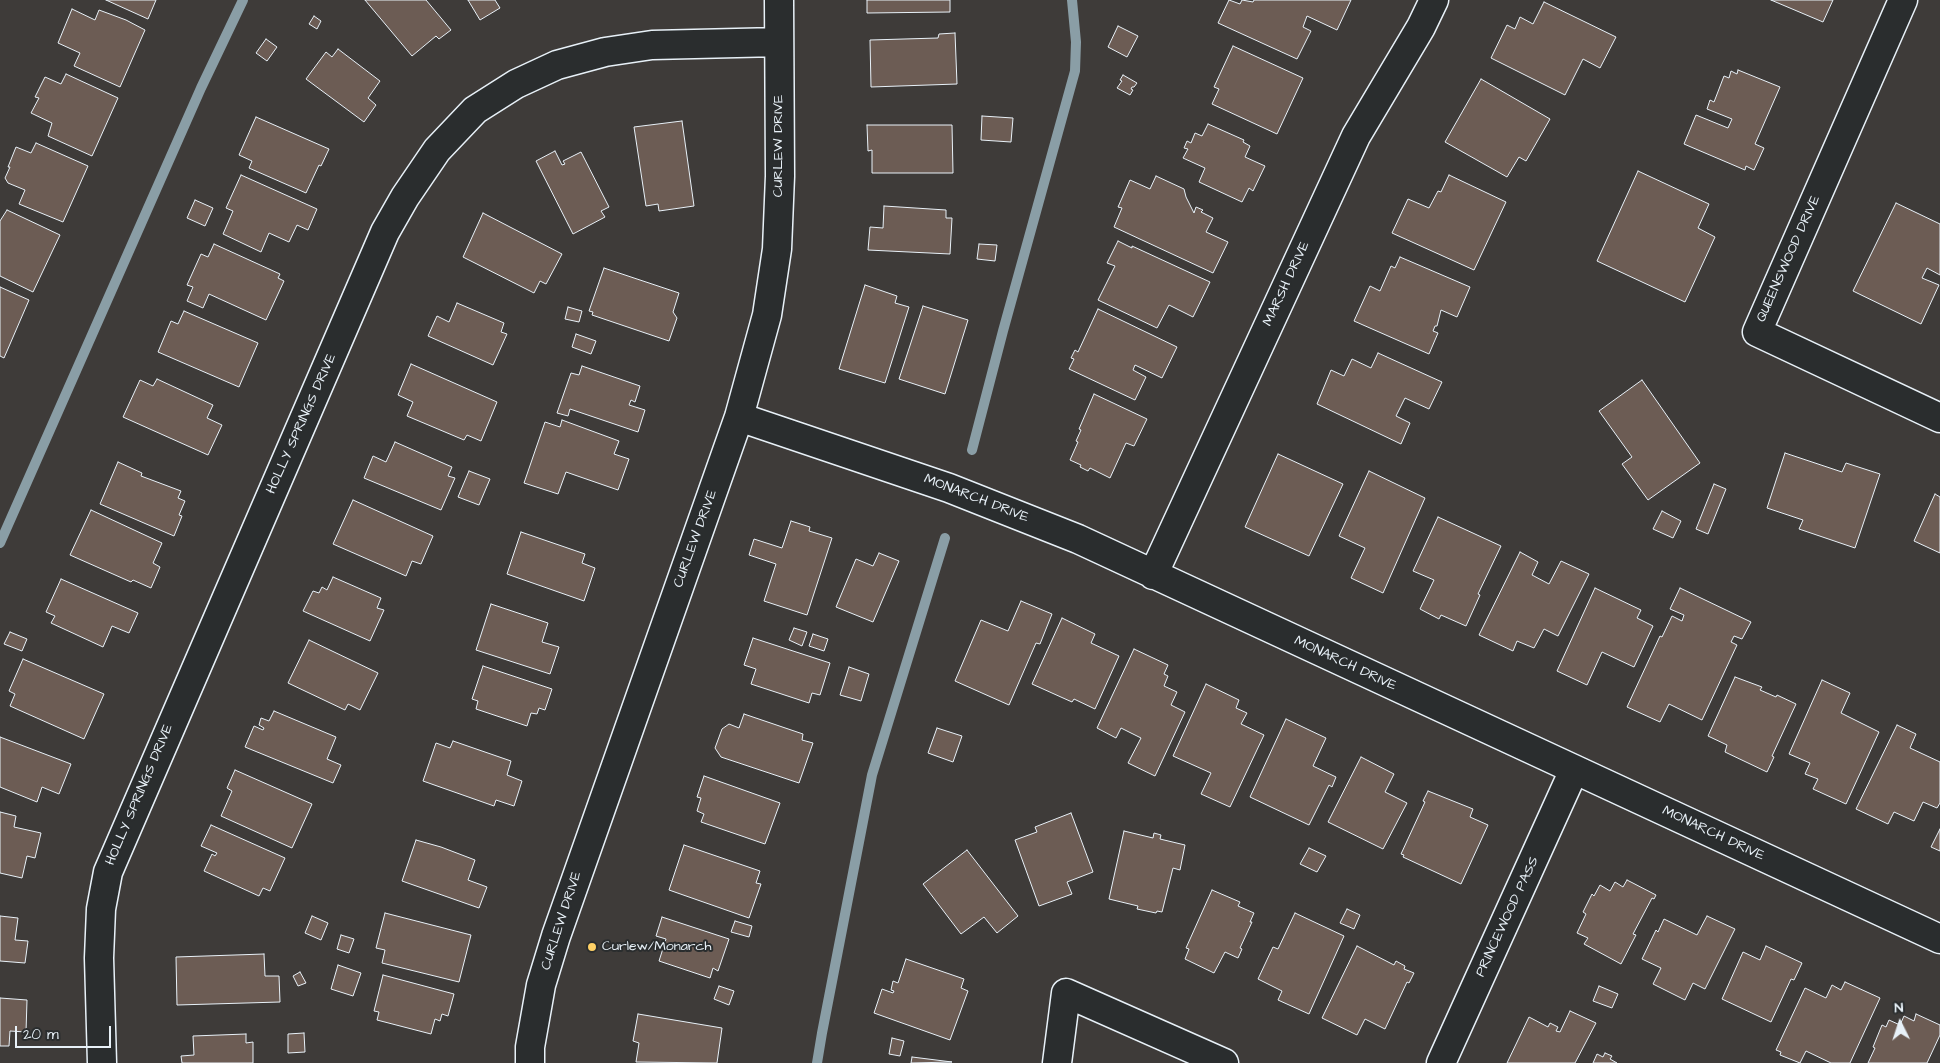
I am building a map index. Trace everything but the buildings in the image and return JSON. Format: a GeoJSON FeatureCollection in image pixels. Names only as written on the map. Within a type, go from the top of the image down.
{"type":"FeatureCollection","features":[{"type":"Feature","properties":{"kind":"street","name":"CURLEW DRIVE"},"geometry":{"type":"LineString","coordinates":[[530,1063],[530,1047],[541,985],[562,917],[739,417],[767,315],[776,249],[780,176],[779,0]]}},
{"type":"Feature","properties":{"kind":"street","name":"MARSH DRIVE"},"geometry":{"type":"LineString","coordinates":[[1153,575],[1356,136],[1421,27],[1434,0]]}},
{"type":"Feature","properties":{"kind":"street","name":"QUEENSWOOD DRIVE"},"geometry":{"type":"LineString","coordinates":[[1903,0],[1757,332],[1940,418]]}},
{"type":"Feature","properties":{"kind":"street","name":"HOLLY SPRINGS DRIVE"},"geometry":{"type":"LineString","coordinates":[[102,1063],[99,958],[101,908],[108,872],[385,232],[405,198],[437,150],[475,110],[516,84],[557,64],[605,52],[652,45],[779,42]]}},
{"type":"Feature","properties":{"kind":"street","name":"MONARCH DRIVE"},"geometry":{"type":"LineString","coordinates":[[739,417],[949,488],[1078,539],[1940,939]]}},
{"type":"Feature","properties":{"kind":"street","name":"PRINCEWOOD PASS"},"geometry":{"type":"LineString","coordinates":[[1441,1063],[1574,770]]}},
{"type":"Feature","properties":{"kind":"street"},"geometry":{"type":"LineString","coordinates":[[1057,1063],[1066,993],[1224,1063]]}},
{"type":"Feature","properties":{"kind":"waterway"},"geometry":{"type":"LineString","coordinates":[[0,543],[201,88],[243,0]]}},
{"type":"Feature","properties":{"kind":"waterway"},"geometry":{"type":"LineString","coordinates":[[972,450],[1075,71],[1076,42],[1072,0]]}},
{"type":"Feature","properties":{"kind":"waterway"},"geometry":{"type":"LineString","coordinates":[[817,1063],[872,775],[945,538]]}},
{"type":"Feature","properties":{"kind":"place","name":"Curlew/Monarch"},"geometry":{"type":"Point","coordinates":[592,947]}}]}
